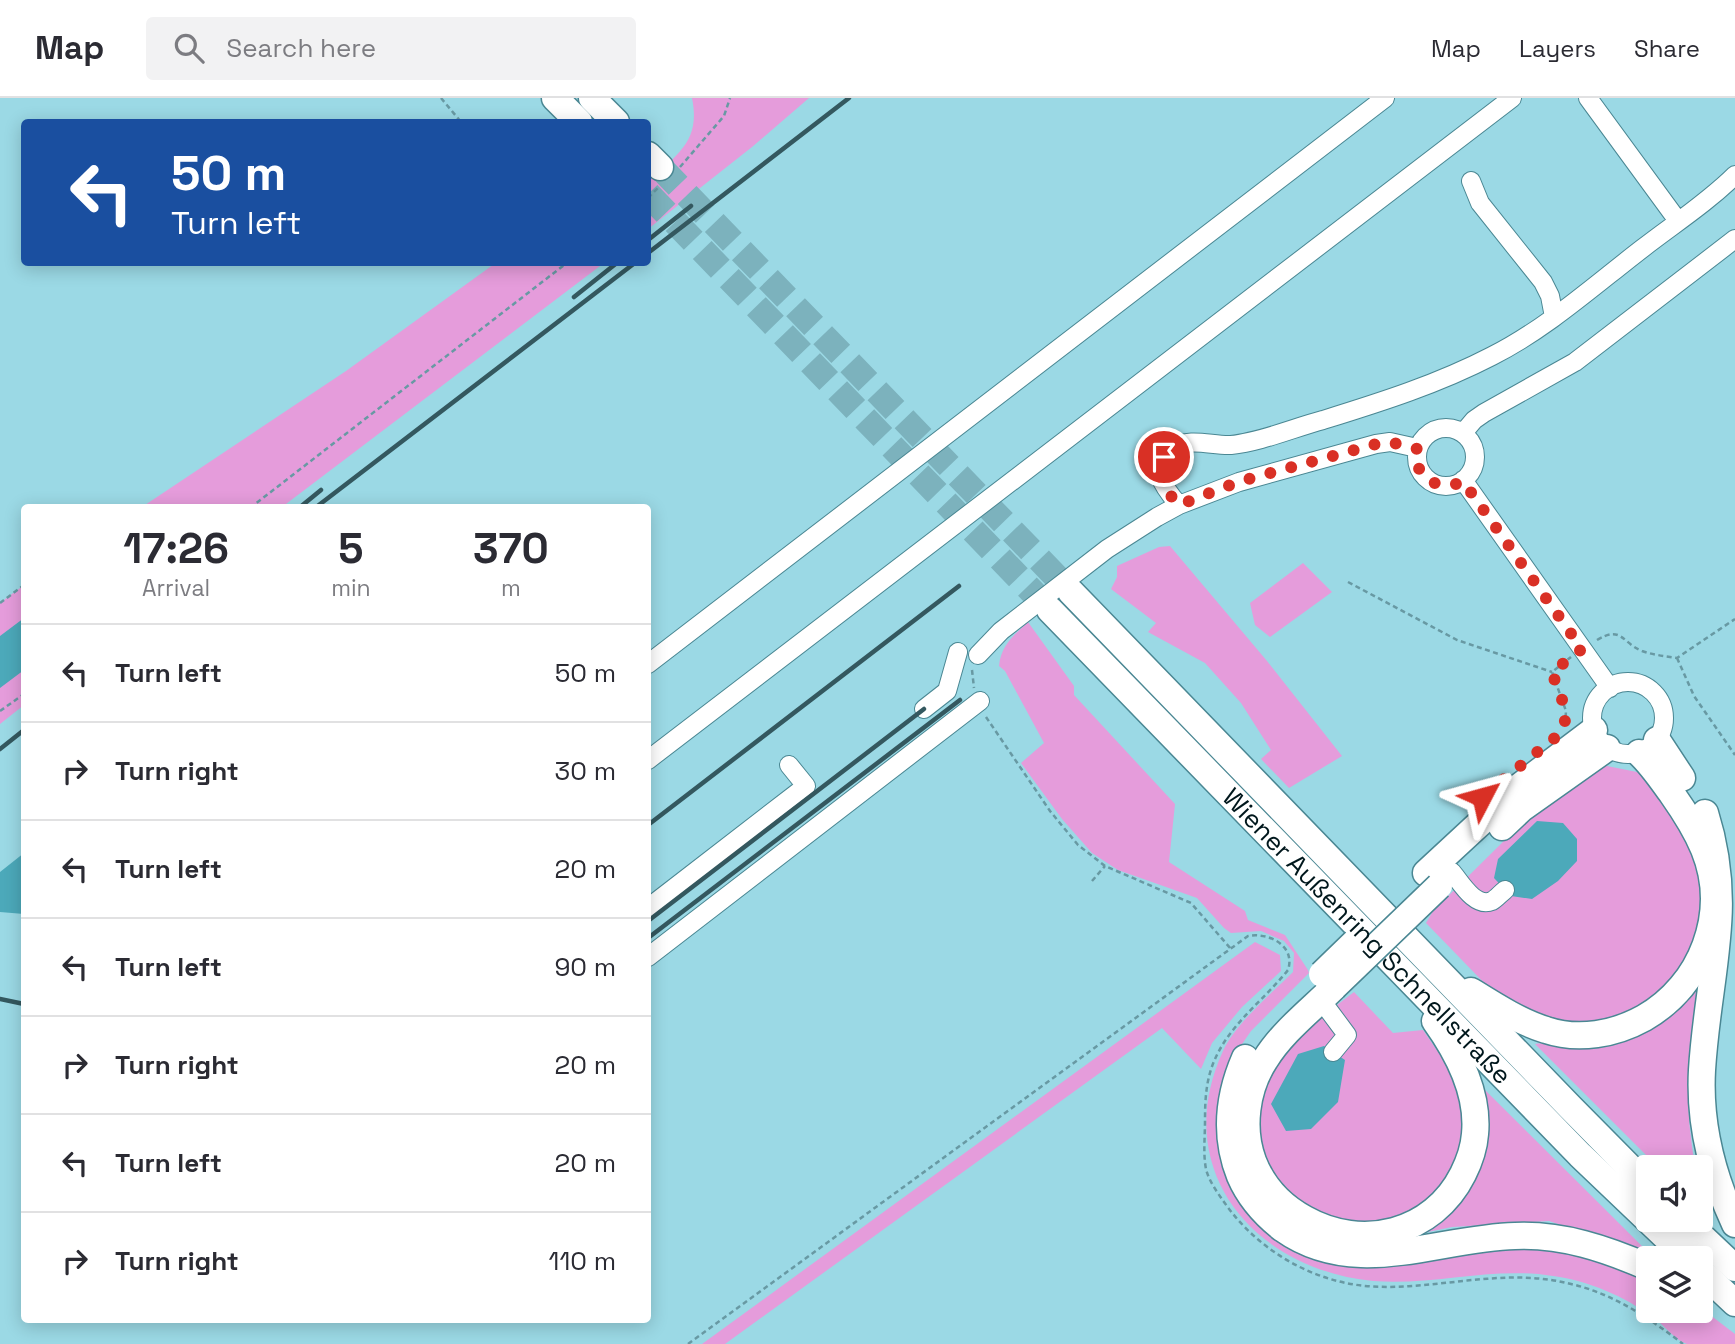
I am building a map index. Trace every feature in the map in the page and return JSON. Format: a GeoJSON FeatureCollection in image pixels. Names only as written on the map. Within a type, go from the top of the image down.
{"type":"FeatureCollection","features":[{"type":"Feature","properties":{"kind":"highway"},"geometry":{"type":"LineString","coordinates":[[555,98],[576,119]]}},
{"type":"Feature","properties":{"kind":"highway"},"geometry":{"type":"LineString","coordinates":[[592,98],[613,119]]}},
{"type":"Feature","properties":{"kind":"highway","name":"Wiener Außenring Schnellstraße"},"geometry":{"type":"LineString","coordinates":[[1071,592],[1636,1174]]}},
{"type":"Feature","properties":{"kind":"highway","name":"Wiener Außenring Schnellstraße"},"geometry":{"type":"LineString","coordinates":[[1050,610],[1580,1155],[1675,1246]]}},
{"type":"Feature","properties":{"kind":"highway"},"geometry":{"type":"LineString","coordinates":[[1391,960],[1442,1030],[1457,1056],[1469,1084],[1475,1115],[1475,1136],[1470,1160],[1458,1184],[1444,1203],[1426,1218],[1405,1229],[1375,1236],[1346,1235],[1314,1224],[1290,1211],[1270,1193],[1249,1150],[1246,1115],[1253,1081],[1265,1060],[1326,987],[1439,877],[1520,786],[1600,739]]}},
{"type":"Feature","properties":{"kind":"highway"},"geometry":{"type":"LineString","coordinates":[[1437,970],[1522,1020],[1548,1031],[1570,1034],[1598,1035],[1631,1025],[1674,996],[1694,971],[1707,944],[1714,908],[1710,868],[1704,850],[1680,805],[1649,761],[1648,746]]}},
{"type":"Feature","properties":{"kind":"highway"},"geometry":{"type":"LineString","coordinates":[[1648,746],[1713,827],[1722,845],[1731,881],[1731,928],[1707,1035],[1702,1069],[1702,1100],[1711,1165],[1735,1224]]}},
{"type":"Feature","properties":{"kind":"highway"},"geometry":{"type":"LineString","coordinates":[[1326,987],[1261,1035],[1246,1055],[1231,1095],[1230,1138],[1234,1160],[1243,1183],[1258,1205],[1276,1223],[1319,1249],[1342,1254],[1389,1254],[1469,1240],[1516,1236],[1567,1239],[1607,1249],[1636,1262]]}},
{"type":"Feature","properties":{"kind":"highway"},"geometry":{"type":"LineString","coordinates":[[1697,1232],[1735,1268]]}},
{"type":"Feature","properties":{"kind":"highway"},"geometry":{"type":"LineString","coordinates":[[1713,1282],[1735,1303]]}},
{"type":"Feature","properties":{"kind":"highway"},"geometry":{"type":"LineString","coordinates":[[1713,1306],[1735,1320]]}},
{"type":"Feature","properties":{"kind":"lane"},"geometry":{"type":"LineString","coordinates":[[651,662],[1385,98]]}},
{"type":"Feature","properties":{"kind":"lane"},"geometry":{"type":"LineString","coordinates":[[651,758],[1512,98]]}},
{"type":"Feature","properties":{"kind":"lane"},"geometry":{"type":"LineString","coordinates":[[1588,98],[1678,221]]}},
{"type":"Feature","properties":{"kind":"lane"},"geometry":{"type":"LineString","coordinates":[[1179,505],[1160,482],[1159,475],[1164,457],[1175,447],[1193,442],[1211,445],[1234,444],[1381,403],[1494,355],[1554,317],[1735,175]]}},
{"type":"Feature","properties":{"kind":"lane"},"geometry":{"type":"LineString","coordinates":[[1471,181],[1480,203],[1543,282],[1550,296],[1554,317]]}},
{"type":"Feature","properties":{"kind":"lane"},"geometry":{"type":"LineString","coordinates":[[1463,433],[1484,413],[1550,377],[1598,345],[1735,239]]}},
{"type":"Feature","properties":{"kind":"lane"},"geometry":{"type":"LineString","coordinates":[[1451,427],[1463,433],[1475,453],[1472,471],[1463,481],[1447,486],[1428,481],[1417,464],[1418,449],[1424,436],[1432,430],[1451,427]]}},
{"type":"Feature","properties":{"kind":"lane"},"geometry":{"type":"LineString","coordinates":[[978,655],[1000,631],[1108,549],[1179,505],[1238,482],[1376,444],[1390,442],[1418,449]]}},
{"type":"Feature","properties":{"kind":"lane"},"geometry":{"type":"LineString","coordinates":[[1463,481],[1610,688]]}},
{"type":"Feature","properties":{"kind":"lane"},"geometry":{"type":"LineString","coordinates":[[925,709],[947,691],[958,652]]}},
{"type":"Feature","properties":{"kind":"lane"},"geometry":{"type":"LineString","coordinates":[[1628,682],[1640,685],[1657,698],[1663,719],[1648,746],[1617,753],[1600,739],[1592,719],[1593,707],[1599,697],[1610,688],[1628,682]]}},
{"type":"Feature","properties":{"kind":"lane"},"geometry":{"type":"LineString","coordinates":[[651,955],[980,701]]}},
{"type":"Feature","properties":{"kind":"lane"},"geometry":{"type":"LineString","coordinates":[[651,906],[806,786],[789,765]]}},
{"type":"Feature","properties":{"kind":"lane"},"geometry":{"type":"LineString","coordinates":[[1439,877],[1482,902],[1490,902],[1505,890]]}},
{"type":"Feature","properties":{"kind":"lane"},"geometry":{"type":"LineString","coordinates":[[1326,987],[1347,1035],[1333,1052]]}},
{"type":"Feature","properties":{"kind":"path"},"geometry":{"type":"LineString","coordinates":[[441,98],[458,119]]}},
{"type":"Feature","properties":{"kind":"path"},"geometry":{"type":"LineString","coordinates":[[651,191],[661,169],[690,157],[724,116],[730,98]]}},
{"type":"Feature","properties":{"kind":"path"},"geometry":{"type":"LineString","coordinates":[[255,504],[563,266]]}},
{"type":"Feature","properties":{"kind":"path"},"geometry":{"type":"LineString","coordinates":[[1348,582],[1457,640],[1552,672]]}},
{"type":"Feature","properties":{"kind":"path"},"geometry":{"type":"LineString","coordinates":[[0,603],[21,587]]}},
{"type":"Feature","properties":{"kind":"path"},"geometry":{"type":"LineString","coordinates":[[1552,672],[1607,634],[1618,634],[1639,650],[1677,658],[1735,620]]}},
{"type":"Feature","properties":{"kind":"path"},"geometry":{"type":"LineString","coordinates":[[1677,658],[1694,696],[1735,755]]}},
{"type":"Feature","properties":{"kind":"path"},"geometry":{"type":"LineString","coordinates":[[1552,672],[1566,711],[1562,732]]}},
{"type":"Feature","properties":{"kind":"path"},"geometry":{"type":"LineString","coordinates":[[0,712],[21,696]]}},
{"type":"Feature","properties":{"kind":"path"},"geometry":{"type":"LineString","coordinates":[[1017,764],[1077,845],[1105,866],[1191,903],[1231,949]]}},
{"type":"Feature","properties":{"kind":"path"},"geometry":{"type":"LineString","coordinates":[[1092,881],[1105,866]]}},
{"type":"Feature","properties":{"kind":"path"},"geometry":{"type":"LineString","coordinates":[[688,1344],[1248,936],[1272,938],[1285,947],[1291,962],[1277,984],[1239,1021],[1225,1039],[1207,1079],[1205,1099],[1207,1171],[1214,1188],[1252,1236],[1275,1253],[1304,1268],[1345,1283],[1405,1286],[1520,1277],[1570,1283],[1593,1290],[1636,1311],[1682,1344]]}},
{"type":"Feature","properties":{"kind":"shaded area"},"geometry":{"type":"Polygon","coordinates":[[[692,98],[809,98],[651,227],[651,179],[677,155],[690,137],[694,113],[692,98]]]}},
{"type":"Feature","properties":{"kind":"shaded area"},"geometry":{"type":"Polygon","coordinates":[[[491,266],[600,266],[286,504],[146,504],[346,371],[491,266]]]}},
{"type":"Feature","properties":{"kind":"shaded area"},"geometry":{"type":"Polygon","coordinates":[[[1170,546],[1267,661],[1342,756],[1289,788],[1261,759],[1271,750],[1241,703],[1205,663],[1148,632],[1156,623],[1111,589],[1117,577],[1117,566],[1159,547],[1170,546]]]}},
{"type":"Feature","properties":{"kind":"shaded area"},"geometry":{"type":"Polygon","coordinates":[[[1303,563],[1332,592],[1270,637],[1255,625],[1250,603],[1303,563]]]}},
{"type":"Feature","properties":{"kind":"shaded area"},"geometry":{"type":"Polygon","coordinates":[[[21,587],[21,707],[0,724],[0,603],[21,587]]]}},
{"type":"Feature","properties":{"kind":"shaded area"},"geometry":{"type":"Polygon","coordinates":[[[1028,622],[1074,686],[1074,695],[1175,804],[1169,862],[1245,911],[1248,920],[1285,935],[1308,970],[1309,973],[1251,1031],[1238,1050],[1219,1102],[1218,1140],[1273,1235],[1484,1247],[1532,1246],[1584,1253],[1636,1272],[1636,1306],[1593,1286],[1553,1276],[1508,1273],[1395,1282],[1330,1273],[1291,1257],[1259,1234],[1233,1206],[1215,1172],[1207,1135],[1209,1094],[1229,1040],[1255,1009],[1293,972],[1294,953],[1284,941],[1261,931],[1231,933],[1197,898],[1118,870],[1092,853],[1062,819],[1021,763],[1044,743],[1005,671],[999,666],[1005,646],[1028,622]]]}},
{"type":"Feature","properties":{"kind":"shaded area"},"geometry":{"type":"Polygon","coordinates":[[[1602,765],[1637,772],[1664,801],[1695,856],[1704,901],[1698,940],[1673,982],[1646,1008],[1601,1024],[1551,1022],[1492,991],[1426,923],[1433,911],[1513,832],[1584,772],[1602,765]]]}},
{"type":"Feature","properties":{"kind":"shaded area"},"geometry":{"type":"Polygon","coordinates":[[[1255,942],[1280,955],[1281,971],[1242,1007],[1212,1043],[1201,1069],[1162,1028],[725,1344],[702,1344],[1255,942]]]}},
{"type":"Feature","properties":{"kind":"shaded area"},"geometry":{"type":"Polygon","coordinates":[[[1700,988],[1703,989],[1689,1077],[1690,1130],[1694,1155],[1646,1155],[1535,1044],[1578,1049],[1614,1045],[1645,1032],[1700,988]]]}},
{"type":"Feature","properties":{"kind":"shaded area"},"geometry":{"type":"Polygon","coordinates":[[[1354,992],[1393,1033],[1423,1030],[1456,1078],[1465,1124],[1461,1157],[1443,1185],[1417,1210],[1366,1228],[1303,1209],[1264,1163],[1257,1135],[1258,1100],[1271,1070],[1311,1025],[1354,992]]]}},
{"type":"Feature","properties":{"kind":"shaded area"},"geometry":{"type":"Polygon","coordinates":[[[1485,1090],[1642,1246],[1636,1246],[1636,1249],[1549,1221],[1452,1227],[1423,1233],[1458,1206],[1468,1193],[1484,1151],[1485,1090]]]}},
{"type":"Feature","properties":{"kind":"shaded area"},"geometry":{"type":"Polygon","coordinates":[[[1713,1317],[1735,1334],[1735,1344],[1687,1344],[1660,1323],[1713,1323],[1713,1317]]]}},
{"type":"Feature","properties":{"kind":"water"},"geometry":{"type":"Polygon","coordinates":[[[21,620],[21,672],[0,688],[0,636],[21,620]]]}},
{"type":"Feature","properties":{"kind":"water"},"geometry":{"type":"Polygon","coordinates":[[[1537,821],[1563,823],[1577,839],[1577,861],[1558,881],[1532,899],[1511,896],[1494,878],[1498,859],[1537,821]]]}},
{"type":"Feature","properties":{"kind":"water"},"geometry":{"type":"Polygon","coordinates":[[[21,855],[21,914],[0,912],[0,872],[21,855]]]}},
{"type":"Feature","properties":{"kind":"water"},"geometry":{"type":"Polygon","coordinates":[[[1324,1046],[1345,1060],[1338,1102],[1311,1129],[1286,1131],[1271,1104],[1298,1054],[1324,1046]]]}},
{"type":"Feature","properties":{"kind":"tunnel"},"geometry":{"type":"LineString","coordinates":[[660,167],[1071,592]]}},
{"type":"Feature","properties":{"kind":"tunnel"},"geometry":{"type":"LineString","coordinates":[[651,197],[1050,610]]}},
{"type":"Feature","properties":{"kind":"railway"},"geometry":{"type":"LineString","coordinates":[[651,251],[849,98]]}},
{"type":"Feature","properties":{"kind":"railway"},"geometry":{"type":"LineString","coordinates":[[651,238],[691,206]]}},
{"type":"Feature","properties":{"kind":"railway"},"geometry":{"type":"LineString","coordinates":[[574,297],[613,266]]}},
{"type":"Feature","properties":{"kind":"railway"},"geometry":{"type":"LineString","coordinates":[[320,504],[631,266]]}},
{"type":"Feature","properties":{"kind":"railway"},"geometry":{"type":"LineString","coordinates":[[304,504],[321,490]]}},
{"type":"Feature","properties":{"kind":"railway"},"geometry":{"type":"LineString","coordinates":[[651,823],[959,586]]}},
{"type":"Feature","properties":{"kind":"railway"},"geometry":{"type":"LineString","coordinates":[[651,936],[960,700]]}},
{"type":"Feature","properties":{"kind":"railway"},"geometry":{"type":"LineString","coordinates":[[651,919],[924,709]]}},
{"type":"Feature","properties":{"kind":"railway"},"geometry":{"type":"LineString","coordinates":[[0,749],[21,732]]}},
{"type":"Feature","properties":{"kind":"railway"},"geometry":{"type":"LineString","coordinates":[[0,999],[21,1003]]}},
{"type":"Feature","properties":{"kind":"route"},"geometry":{"type":"LineString","coordinates":[[1164,457],[1160,482],[1179,505],[1238,482],[1390,442],[1418,449],[1417,464],[1428,481],[1447,486],[1463,481],[1582,649],[1552,672],[1566,711],[1562,732],[1482,797]]}}]}
